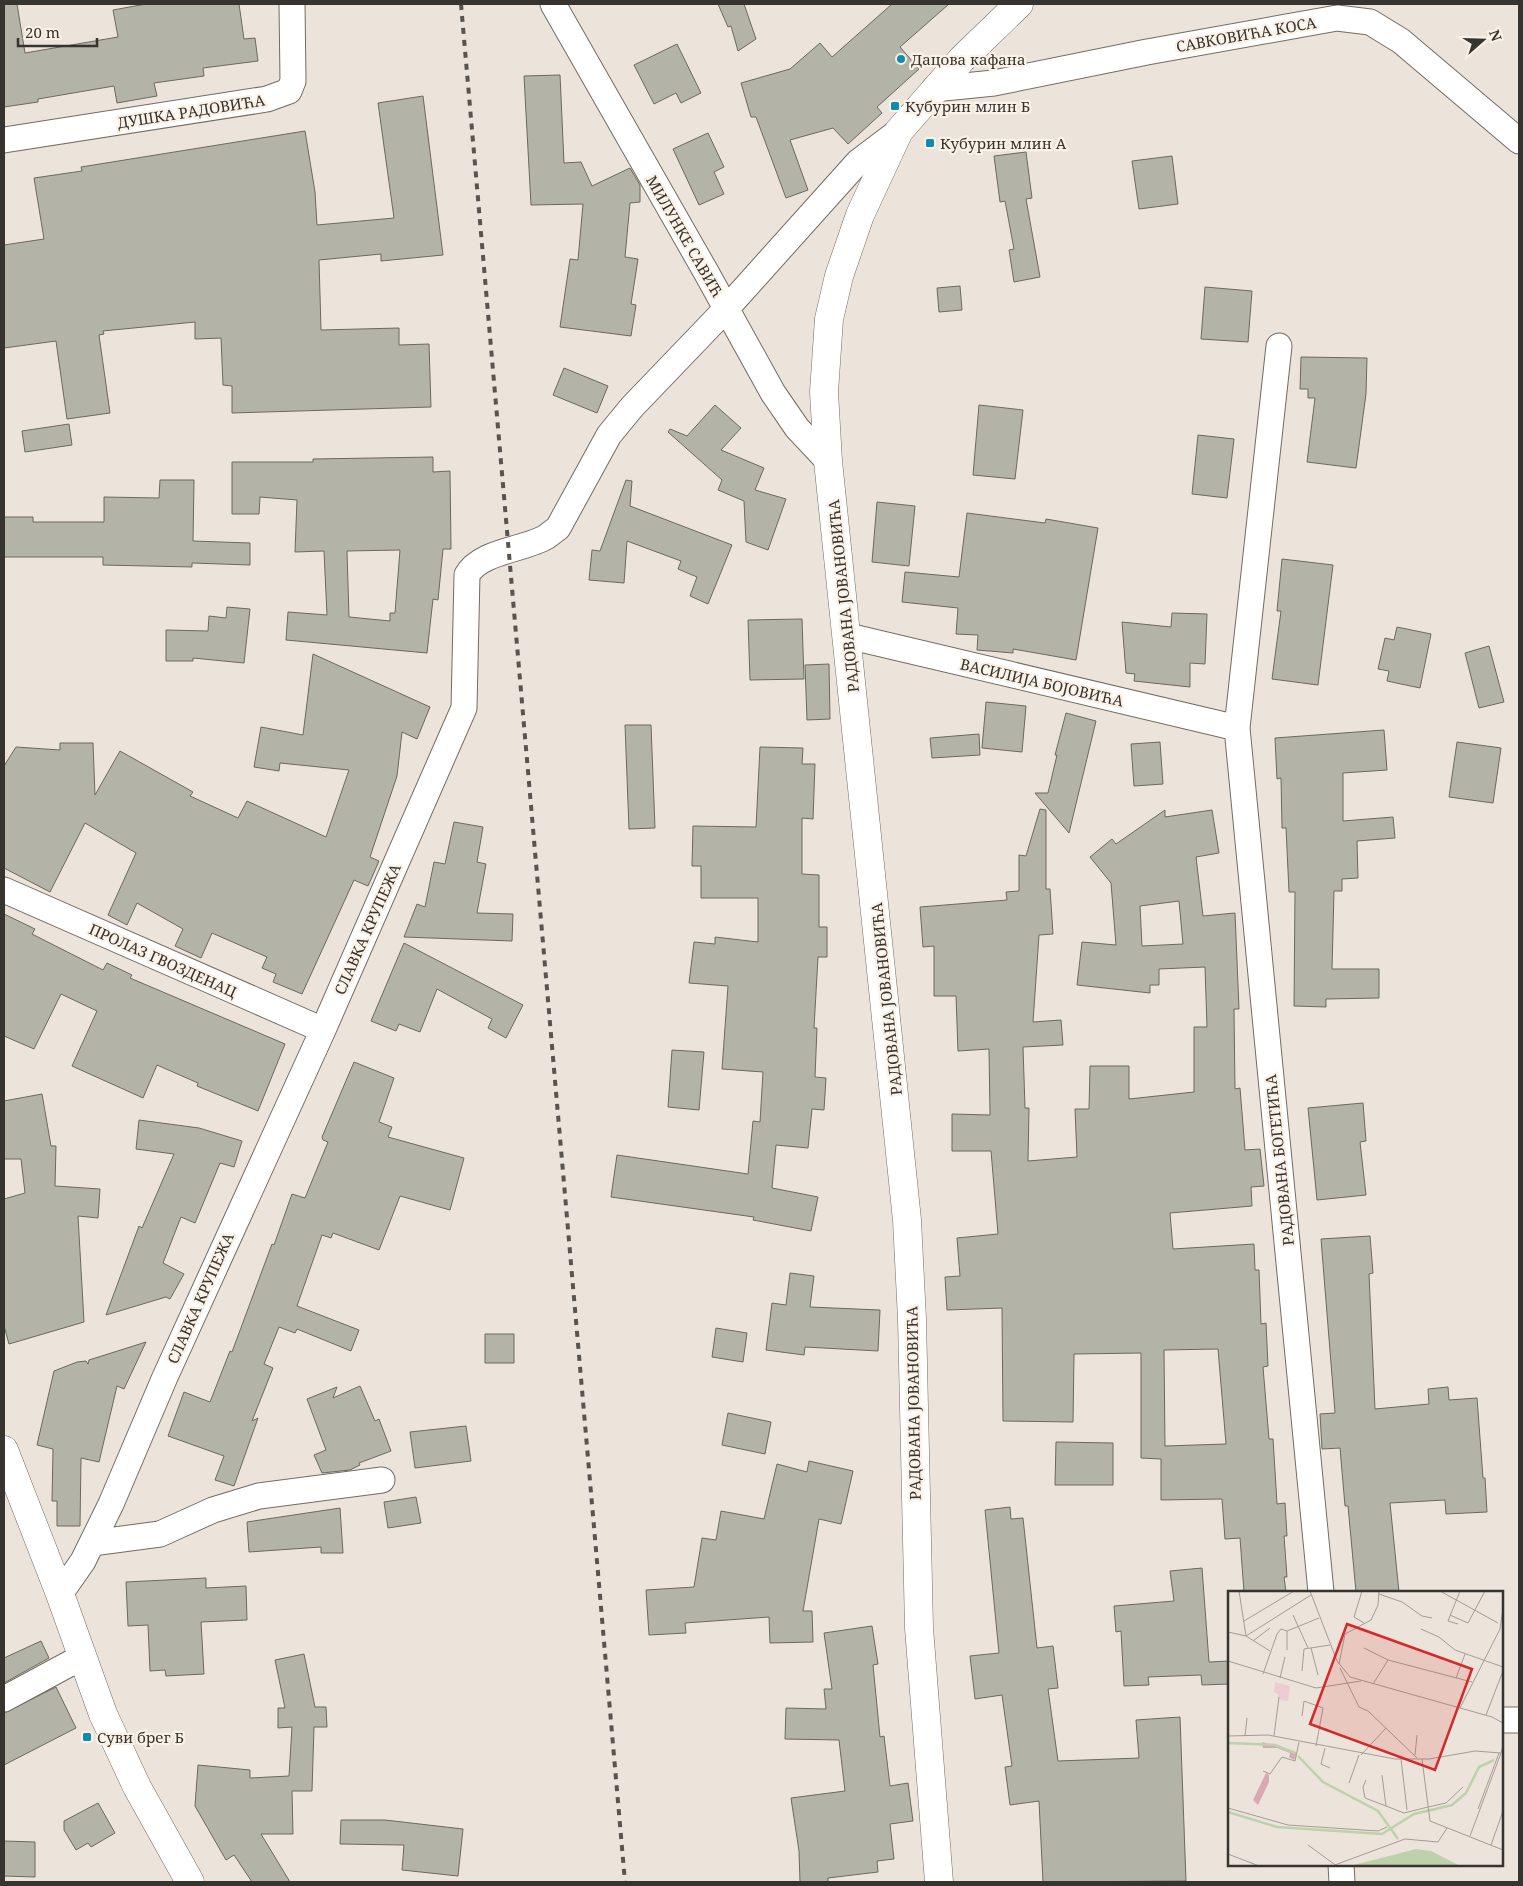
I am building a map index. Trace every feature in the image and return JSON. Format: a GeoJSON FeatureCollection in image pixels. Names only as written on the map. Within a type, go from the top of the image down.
{"type":"FeatureCollection","features":[{"type":"Feature","properties":{"kind":"main road","name":"РАДОВАНА ЈОВАНОВИЋА"},"geometry":{"type":"LineString","coordinates":[[939,1882],[919,1628],[912,1319],[907,1220],[848,636],[828,461],[825,366],[832,301],[860,215],[898,131],[934,89],[1019,4]]}},
{"type":"Feature","properties":{"kind":"main road"},"geometry":{"type":"LineString","coordinates":[[4,1450],[60,1594],[103,1714],[157,1825],[190,1882]]}},
{"type":"Feature","properties":{"kind":"street","name":"ДУШКА РАДОВИЋА"},"geometry":{"type":"LineString","coordinates":[[4,140],[267,99],[289,91],[294,81],[292,4]]}},
{"type":"Feature","properties":{"kind":"street","name":"МИЛУНКЕ САВИЋ"},"geometry":{"type":"LineString","coordinates":[[553,4],[727,308],[773,393],[798,428],[828,461]]}},
{"type":"Feature","properties":{"kind":"street","name":"САВКОВИЋА КОСА"},"geometry":{"type":"LineString","coordinates":[[934,89],[994,83],[1147,52],[1337,18],[1370,22],[1400,41],[1519,140]]}},
{"type":"Feature","properties":{"kind":"street"},"geometry":{"type":"LineString","coordinates":[[727,308],[858,162],[898,131]]}},
{"type":"Feature","properties":{"kind":"street","name":"СЛАВКА КРУПЕЖА"},"geometry":{"type":"LineString","coordinates":[[60,1594],[83,1561],[111,1504],[169,1368],[323,1030],[464,708],[467,575],[471,568],[483,560],[545,538],[558,528],[609,435],[645,392],[727,308]]}},
{"type":"Feature","properties":{"kind":"street","name":"РАДОВАНА БОГЕТИЋА"},"geometry":{"type":"LineString","coordinates":[[1279,346],[1237,728],[1321,1591]]}},
{"type":"Feature","properties":{"kind":"street","name":"ВАСИЛИЈА БОЈОВИЋА"},"geometry":{"type":"LineString","coordinates":[[848,636],[1237,728]]}},
{"type":"Feature","properties":{"kind":"street","name":"ПРОЛАЗ ГВОЗДЕНАЦ"},"geometry":{"type":"LineString","coordinates":[[4,890],[323,1030]]}},
{"type":"Feature","properties":{"kind":"street"},"geometry":{"type":"LineString","coordinates":[[92,1543],[160,1534],[213,1510],[259,1496],[382,1480]]}},
{"type":"Feature","properties":{"kind":"street"},"geometry":{"type":"LineString","coordinates":[[4,1699],[82,1657]]}},
{"type":"Feature","properties":{"kind":"street"},"geometry":{"type":"LineString","coordinates":[[1503,1720],[1519,1720]]}},
{"type":"Feature","properties":{"kind":"street"},"geometry":{"type":"LineString","coordinates":[[1342,1866],[1342,1882]]}},
{"type":"Feature","properties":{"kind":"building"},"geometry":{"type":"Polygon","coordinates":[[[4,4],[17,4],[25,53],[118,37],[113,10],[146,4],[239,4],[244,39],[255,38],[258,61],[203,68],[204,76],[154,83],[157,96],[117,103],[114,86],[4,107],[4,4]]]}},
{"type":"Feature","properties":{"kind":"building"},"geometry":{"type":"Polygon","coordinates":[[[718,4],[744,4],[756,39],[738,51],[731,26],[728,27],[718,4]]]}},
{"type":"Feature","properties":{"kind":"building"},"geometry":{"type":"Polygon","coordinates":[[[892,4],[949,4],[900,47],[919,69],[877,107],[882,113],[848,144],[833,128],[790,140],[808,190],[786,198],[756,117],[751,117],[741,83],[790,69],[820,43],[832,57],[892,4]]]}},
{"type":"Feature","properties":{"kind":"building"},"geometry":{"type":"Polygon","coordinates":[[[677,44],[701,93],[681,103],[676,93],[654,104],[634,65],[677,44]]]}},
{"type":"Feature","properties":{"kind":"building"},"geometry":{"type":"Polygon","coordinates":[[[560,75],[564,163],[581,162],[592,186],[630,168],[640,185],[640,202],[630,203],[625,257],[638,259],[631,304],[636,305],[631,336],[560,327],[570,259],[578,260],[583,204],[531,205],[524,76],[560,75]]]}},
{"type":"Feature","properties":{"kind":"building"},"geometry":{"type":"Polygon","coordinates":[[[423,96],[443,255],[381,261],[381,254],[319,260],[321,330],[399,328],[399,345],[429,344],[431,407],[232,413],[232,386],[223,385],[221,338],[195,339],[195,322],[103,331],[104,334],[99,335],[110,413],[67,419],[56,341],[4,348],[4,245],[44,239],[34,178],[82,171],[81,167],[305,131],[315,192],[317,225],[394,218],[378,103],[423,96]]]}},
{"type":"Feature","properties":{"kind":"building"},"geometry":{"type":"Polygon","coordinates":[[[708,133],[724,167],[714,172],[724,194],[699,205],[673,149],[708,133]]]}},
{"type":"Feature","properties":{"kind":"building"},"geometry":{"type":"Polygon","coordinates":[[[1026,152],[1032,198],[1026,199],[1040,277],[1014,282],[1009,250],[1014,249],[1005,201],[1000,202],[994,156],[1026,152]]]}},
{"type":"Feature","properties":{"kind":"building"},"geometry":{"type":"Polygon","coordinates":[[[1172,156],[1178,204],[1139,209],[1132,161],[1172,156]]]}},
{"type":"Feature","properties":{"kind":"building"},"geometry":{"type":"Polygon","coordinates":[[[960,286],[962,310],[939,312],[937,288],[960,286]]]}},
{"type":"Feature","properties":{"kind":"building"},"geometry":{"type":"Polygon","coordinates":[[[1205,287],[1252,291],[1248,342],[1201,339],[1205,287]]]}},
{"type":"Feature","properties":{"kind":"building"},"geometry":{"type":"Polygon","coordinates":[[[1301,357],[1367,358],[1366,394],[1356,468],[1307,462],[1315,398],[1308,398],[1308,389],[1300,389],[1301,357]]]}},
{"type":"Feature","properties":{"kind":"building"},"geometry":{"type":"Polygon","coordinates":[[[564,368],[608,386],[597,413],[553,395],[564,368]]]}},
{"type":"Feature","properties":{"kind":"building"},"geometry":{"type":"Polygon","coordinates":[[[715,405],[741,428],[721,450],[764,468],[755,490],[786,499],[768,550],[746,542],[744,501],[718,490],[722,480],[668,432],[670,429],[687,436],[715,405]]]}},
{"type":"Feature","properties":{"kind":"building"},"geometry":{"type":"Polygon","coordinates":[[[979,405],[1023,410],[1015,479],[973,475],[979,405]]]}},
{"type":"Feature","properties":{"kind":"building"},"geometry":{"type":"Polygon","coordinates":[[[69,424],[72,445],[25,452],[22,431],[69,424]]]}},
{"type":"Feature","properties":{"kind":"building"},"geometry":{"type":"Polygon","coordinates":[[[1198,435],[1234,439],[1227,498],[1192,494],[1198,435]]]}},
{"type":"Feature","properties":{"kind":"building"},"geometry":{"type":"Polygon","coordinates":[[[433,457],[433,472],[450,471],[451,549],[443,549],[438,600],[433,599],[427,653],[286,640],[288,612],[327,615],[324,551],[295,552],[297,500],[260,497],[259,514],[232,514],[232,462],[313,462],[313,459],[433,457]],[[400,550],[347,551],[349,617],[390,621],[390,613],[395,613],[400,550]]]}},
{"type":"Feature","properties":{"kind":"building"},"geometry":{"type":"Polygon","coordinates":[[[160,480],[194,480],[193,541],[250,543],[250,565],[192,563],[192,567],[103,565],[103,557],[4,557],[4,517],[33,517],[33,522],[104,522],[104,497],[159,498],[160,480]]]}},
{"type":"Feature","properties":{"kind":"building"},"geometry":{"type":"Polygon","coordinates":[[[626,480],[632,481],[630,506],[732,545],[708,604],[690,596],[697,577],[678,569],[681,561],[627,541],[624,583],[589,580],[592,550],[600,551],[626,480]]]}},
{"type":"Feature","properties":{"kind":"building"},"geometry":{"type":"Polygon","coordinates":[[[877,502],[915,506],[909,566],[872,562],[877,502]]]}},
{"type":"Feature","properties":{"kind":"building"},"geometry":{"type":"Polygon","coordinates":[[[967,513],[1045,523],[1046,519],[1098,528],[1076,660],[1013,649],[1013,653],[977,650],[978,635],[956,634],[958,608],[902,602],[905,572],[959,577],[967,513]]]}},
{"type":"Feature","properties":{"kind":"building"},"geometry":{"type":"Polygon","coordinates":[[[1282,559],[1333,565],[1318,685],[1272,679],[1281,611],[1277,611],[1282,559]]]}},
{"type":"Feature","properties":{"kind":"building"},"geometry":{"type":"Polygon","coordinates":[[[227,607],[250,609],[244,663],[193,658],[193,661],[166,661],[166,630],[208,631],[209,616],[226,618],[227,607]]]}},
{"type":"Feature","properties":{"kind":"building"},"geometry":{"type":"Polygon","coordinates":[[[1172,613],[1207,614],[1205,664],[1190,663],[1190,687],[1134,681],[1135,674],[1126,673],[1122,622],[1171,627],[1172,613]]]}},
{"type":"Feature","properties":{"kind":"building"},"geometry":{"type":"Polygon","coordinates":[[[802,619],[804,679],[750,680],[748,620],[802,619]]]}},
{"type":"Feature","properties":{"kind":"building"},"geometry":{"type":"Polygon","coordinates":[[[1397,627],[1431,634],[1420,688],[1387,681],[1389,671],[1378,669],[1385,638],[1394,640],[1397,627]]]}},
{"type":"Feature","properties":{"kind":"building"},"geometry":{"type":"Polygon","coordinates":[[[1489,646],[1504,702],[1479,708],[1465,653],[1489,646]]]}},
{"type":"Feature","properties":{"kind":"building"},"geometry":{"type":"Polygon","coordinates":[[[313,654],[430,707],[417,739],[402,732],[397,776],[370,857],[379,861],[368,886],[354,880],[302,994],[273,982],[276,974],[262,968],[267,957],[212,933],[201,958],[175,946],[183,929],[137,903],[127,925],[108,915],[136,853],[85,823],[50,892],[4,868],[4,766],[16,747],[60,750],[60,743],[93,743],[95,795],[120,751],[193,792],[190,796],[238,818],[247,801],[326,837],[349,770],[280,763],[279,771],[254,767],[261,727],[303,735],[313,654]]]}},
{"type":"Feature","properties":{"kind":"building"},"geometry":{"type":"Polygon","coordinates":[[[829,664],[830,719],[807,720],[805,665],[829,664]]]}},
{"type":"Feature","properties":{"kind":"building"},"geometry":{"type":"Polygon","coordinates":[[[986,702],[1026,706],[1022,752],[982,748],[986,702]]]}},
{"type":"Feature","properties":{"kind":"building"},"geometry":{"type":"Polygon","coordinates":[[[1066,713],[1096,721],[1069,833],[1035,793],[1048,793],[1057,755],[1055,755],[1066,713]]]}},
{"type":"Feature","properties":{"kind":"building"},"geometry":{"type":"Polygon","coordinates":[[[625,725],[651,725],[655,828],[629,829],[625,725]]]}},
{"type":"Feature","properties":{"kind":"building"},"geometry":{"type":"Polygon","coordinates":[[[1384,730],[1387,770],[1343,773],[1343,821],[1393,817],[1395,838],[1357,841],[1358,878],[1342,879],[1342,891],[1334,891],[1332,969],[1379,969],[1379,998],[1326,999],[1326,1007],[1294,1006],[1295,892],[1289,892],[1286,828],[1282,828],[1281,778],[1277,779],[1275,738],[1384,730]]]}},
{"type":"Feature","properties":{"kind":"building"},"geometry":{"type":"Polygon","coordinates":[[[979,734],[980,755],[932,758],[930,738],[979,734]]]}},
{"type":"Feature","properties":{"kind":"building"},"geometry":{"type":"Polygon","coordinates":[[[1160,742],[1163,784],[1134,786],[1131,744],[1160,742]]]}},
{"type":"Feature","properties":{"kind":"building"},"geometry":{"type":"Polygon","coordinates":[[[1457,742],[1501,748],[1493,803],[1449,797],[1457,742]]]}},
{"type":"Feature","properties":{"kind":"building"},"geometry":{"type":"Polygon","coordinates":[[[760,747],[803,748],[802,764],[815,764],[813,819],[802,818],[802,874],[819,875],[819,927],[827,927],[827,957],[818,957],[814,1028],[817,1028],[815,1077],[826,1078],[824,1110],[812,1109],[808,1148],[776,1145],[772,1188],[818,1197],[811,1231],[753,1220],[754,1217],[611,1197],[617,1155],[748,1174],[753,1121],[760,1122],[763,1072],[722,1069],[728,986],[689,983],[694,942],[715,944],[715,937],[758,942],[758,898],[701,898],[701,866],[692,866],[693,826],[756,827],[760,747]]]}},
{"type":"Feature","properties":{"kind":"building"},"geometry":{"type":"Polygon","coordinates":[[[1040,809],[1046,810],[1046,889],[1050,889],[1053,934],[1039,935],[1033,1022],[1061,1020],[1063,1045],[1023,1047],[1025,1108],[1029,1108],[1028,1161],[1077,1157],[1075,1109],[1089,1109],[1090,1066],[1129,1066],[1129,1099],[1194,1092],[1194,1027],[1207,1027],[1205,967],[1159,969],[1159,985],[1150,985],[1150,993],[1077,985],[1082,942],[1116,945],[1111,883],[1090,857],[1112,839],[1116,844],[1165,810],[1165,817],[1212,810],[1219,853],[1196,857],[1203,916],[1235,913],[1239,1009],[1234,1009],[1235,1089],[1240,1088],[1245,1150],[1260,1149],[1264,1186],[1251,1187],[1252,1206],[1170,1213],[1173,1249],[1254,1244],[1255,1270],[1259,1270],[1261,1324],[1266,1323],[1268,1366],[1263,1367],[1269,1439],[1273,1439],[1277,1504],[1285,1503],[1287,1536],[1284,1536],[1287,1577],[1284,1577],[1286,1591],[1244,1591],[1240,1538],[1225,1539],[1222,1499],[1161,1500],[1161,1459],[1141,1458],[1141,1353],[1074,1354],[1073,1422],[1003,1421],[1002,1308],[947,1310],[945,1277],[960,1276],[957,1238],[998,1234],[991,1151],[952,1151],[952,1114],[990,1115],[989,1049],[958,1051],[956,996],[934,996],[934,946],[923,947],[920,907],[1007,900],[1006,892],[1019,891],[1019,855],[1026,856],[1040,809]],[[1179,901],[1140,906],[1142,946],[1183,944],[1179,901]],[[1218,1349],[1164,1350],[1165,1446],[1226,1444],[1218,1349]]]}},
{"type":"Feature","properties":{"kind":"building"},"geometry":{"type":"Polygon","coordinates":[[[454,822],[483,827],[477,862],[486,864],[477,913],[513,914],[512,941],[404,937],[417,904],[425,907],[434,862],[445,864],[454,822]]]}},
{"type":"Feature","properties":{"kind":"building"},"geometry":{"type":"Polygon","coordinates":[[[4,914],[35,929],[32,934],[103,970],[107,963],[132,975],[130,978],[285,1044],[258,1111],[197,1086],[198,1083],[157,1065],[143,1098],[72,1066],[97,1011],[61,994],[34,1049],[4,1036],[4,914]]]}},
{"type":"Feature","properties":{"kind":"building"},"geometry":{"type":"Polygon","coordinates":[[[404,943],[523,1005],[506,1038],[488,1028],[492,1019],[437,989],[420,1032],[399,1024],[396,1031],[371,1021],[404,943]]]}},
{"type":"Feature","properties":{"kind":"building"},"geometry":{"type":"Polygon","coordinates":[[[672,1050],[704,1052],[699,1110],[668,1107],[672,1050]]]}},
{"type":"Feature","properties":{"kind":"building"},"geometry":{"type":"Polygon","coordinates":[[[354,1062],[394,1078],[379,1122],[392,1127],[388,1137],[464,1158],[450,1210],[400,1196],[379,1250],[333,1233],[331,1238],[322,1235],[297,1306],[359,1330],[351,1351],[297,1329],[295,1333],[279,1327],[264,1364],[273,1368],[252,1421],[258,1418],[234,1486],[215,1480],[224,1456],[168,1436],[184,1392],[210,1402],[230,1351],[232,1352],[292,1194],[305,1198],[328,1142],[323,1140],[322,1137],[354,1062]]]}},
{"type":"Feature","properties":{"kind":"building"},"geometry":{"type":"Polygon","coordinates":[[[42,1094],[51,1146],[56,1146],[55,1186],[100,1189],[98,1218],[78,1216],[84,1322],[9,1344],[4,1326],[4,1199],[25,1193],[21,1159],[4,1159],[4,1101],[42,1094]]]}},
{"type":"Feature","properties":{"kind":"building"},"geometry":{"type":"Polygon","coordinates":[[[1363,1103],[1366,1141],[1360,1142],[1366,1195],[1317,1200],[1308,1108],[1363,1103]]]}},
{"type":"Feature","properties":{"kind":"building"},"geometry":{"type":"Polygon","coordinates":[[[139,1120],[199,1128],[242,1141],[234,1167],[220,1163],[195,1223],[181,1217],[163,1263],[184,1274],[170,1299],[166,1297],[106,1315],[139,1226],[142,1228],[174,1154],[136,1149],[139,1120]]]}},
{"type":"Feature","properties":{"kind":"building"},"geometry":{"type":"Polygon","coordinates":[[[1370,1236],[1373,1273],[1369,1274],[1375,1409],[1429,1404],[1428,1389],[1448,1387],[1449,1400],[1477,1398],[1487,1512],[1446,1514],[1445,1500],[1390,1503],[1399,1591],[1356,1591],[1348,1506],[1345,1506],[1340,1448],[1322,1449],[1320,1414],[1335,1413],[1321,1239],[1370,1236]]]}},
{"type":"Feature","properties":{"kind":"building"},"geometry":{"type":"Polygon","coordinates":[[[790,1273],[814,1276],[810,1307],[880,1310],[878,1351],[805,1347],[804,1355],[766,1350],[772,1303],[786,1305],[790,1273]]]}},
{"type":"Feature","properties":{"kind":"building"},"geometry":{"type":"Polygon","coordinates":[[[716,1328],[747,1333],[743,1362],[712,1357],[716,1328]]]}},
{"type":"Feature","properties":{"kind":"building"},"geometry":{"type":"Polygon","coordinates":[[[485,1334],[514,1334],[514,1363],[485,1363],[485,1334]]]}},
{"type":"Feature","properties":{"kind":"building"},"geometry":{"type":"Polygon","coordinates":[[[146,1342],[124,1389],[117,1386],[99,1462],[81,1458],[80,1526],[57,1526],[57,1501],[52,1501],[53,1449],[37,1445],[54,1371],[77,1362],[86,1361],[88,1364],[89,1360],[146,1342]]]}},
{"type":"Feature","properties":{"kind":"building"},"geometry":{"type":"Polygon","coordinates":[[[360,1386],[375,1421],[379,1419],[391,1451],[359,1463],[360,1465],[350,1470],[322,1473],[314,1455],[326,1450],[307,1399],[337,1387],[333,1398],[360,1386]]]}},
{"type":"Feature","properties":{"kind":"building"},"geometry":{"type":"Polygon","coordinates":[[[728,1413],[771,1422],[765,1454],[722,1445],[728,1413]]]}},
{"type":"Feature","properties":{"kind":"building"},"geometry":{"type":"Polygon","coordinates":[[[466,1426],[471,1461],[415,1468],[410,1432],[466,1426]]]}},
{"type":"Feature","properties":{"kind":"building"},"geometry":{"type":"Polygon","coordinates":[[[1056,1442],[1113,1443],[1113,1485],[1055,1485],[1056,1442]]]}},
{"type":"Feature","properties":{"kind":"building"},"geometry":{"type":"Polygon","coordinates":[[[809,1461],[853,1471],[841,1524],[819,1519],[803,1611],[812,1611],[813,1642],[770,1643],[769,1617],[685,1623],[686,1633],[649,1635],[646,1590],[694,1587],[702,1538],[716,1540],[721,1511],[764,1519],[777,1464],[807,1472],[809,1461]]]}},
{"type":"Feature","properties":{"kind":"building"},"geometry":{"type":"Polygon","coordinates":[[[416,1497],[421,1523],[388,1528],[384,1502],[416,1497]]]}},
{"type":"Feature","properties":{"kind":"building"},"geometry":{"type":"Polygon","coordinates":[[[1010,1507],[1011,1519],[1023,1518],[1037,1648],[1053,1646],[1058,1688],[1048,1689],[1058,1761],[1139,1758],[1136,1720],[1180,1717],[1186,1881],[1043,1882],[1039,1801],[1010,1805],[1005,1767],[1012,1766],[1002,1695],[975,1699],[970,1656],[999,1653],[985,1510],[1010,1507]]]}},
{"type":"Feature","properties":{"kind":"building"},"geometry":{"type":"Polygon","coordinates":[[[340,1508],[343,1553],[321,1553],[321,1547],[249,1552],[247,1522],[340,1508]]]}},
{"type":"Feature","properties":{"kind":"building"},"geometry":{"type":"Polygon","coordinates":[[[1202,1568],[1209,1662],[1228,1661],[1228,1684],[1202,1685],[1201,1675],[1148,1677],[1149,1685],[1124,1686],[1121,1631],[1116,1632],[1114,1606],[1174,1601],[1170,1571],[1202,1568]]]}},
{"type":"Feature","properties":{"kind":"building"},"geometry":{"type":"Polygon","coordinates":[[[206,1578],[206,1588],[246,1586],[247,1620],[201,1622],[204,1674],[166,1676],[165,1670],[150,1671],[148,1625],[128,1626],[126,1582],[206,1578]]]}},
{"type":"Feature","properties":{"kind":"building"},"geometry":{"type":"Polygon","coordinates":[[[872,1626],[878,1664],[873,1665],[880,1737],[884,1736],[890,1786],[908,1783],[913,1821],[890,1824],[894,1859],[877,1861],[878,1872],[828,1878],[828,1882],[800,1882],[799,1851],[791,1798],[845,1791],[839,1740],[785,1739],[786,1708],[826,1709],[824,1689],[832,1689],[824,1633],[872,1626]]]}},
{"type":"Feature","properties":{"kind":"building"},"geometry":{"type":"Polygon","coordinates":[[[41,1641],[49,1658],[4,1683],[4,1658],[41,1641]]]}},
{"type":"Feature","properties":{"kind":"building"},"geometry":{"type":"Polygon","coordinates":[[[304,1654],[315,1707],[326,1707],[327,1727],[314,1727],[312,1791],[292,1791],[293,1834],[261,1834],[290,1882],[252,1882],[234,1855],[226,1860],[195,1806],[198,1765],[250,1770],[250,1778],[289,1776],[292,1727],[278,1728],[278,1708],[285,1708],[275,1660],[304,1654]]]}},
{"type":"Feature","properties":{"kind":"building"},"geometry":{"type":"Polygon","coordinates":[[[56,1687],[76,1728],[4,1765],[4,1713],[56,1687]]]}},
{"type":"Feature","properties":{"kind":"building"},"geometry":{"type":"Polygon","coordinates":[[[98,1803],[115,1833],[91,1847],[88,1843],[76,1850],[64,1830],[64,1821],[98,1803]]]}},
{"type":"Feature","properties":{"kind":"building"},"geometry":{"type":"Polygon","coordinates":[[[341,1820],[385,1820],[463,1829],[458,1876],[402,1870],[404,1845],[340,1844],[341,1820]]]}},
{"type":"Feature","properties":{"kind":"building"},"geometry":{"type":"Polygon","coordinates":[[[4,1841],[35,1842],[35,1877],[4,1876],[4,1841]]]}},
{"type":"Feature","properties":{"kind":"railway"},"geometry":{"type":"LineString","coordinates":[[461,4],[625,1882]]}},
{"type":"Feature","properties":{"kind":"place","name":"Дацова кафана"},"geometry":{"type":"Point","coordinates":[901,59]}},
{"type":"Feature","properties":{"kind":"place","name":"Кубурин млин Б"},"geometry":{"type":"Point","coordinates":[895,106]}},
{"type":"Feature","properties":{"kind":"place","name":"Кубурин млин А"},"geometry":{"type":"Point","coordinates":[930,143]}},
{"type":"Feature","properties":{"kind":"place","name":"Суви брег Б"},"geometry":{"type":"Point","coordinates":[87,1737]}}]}
